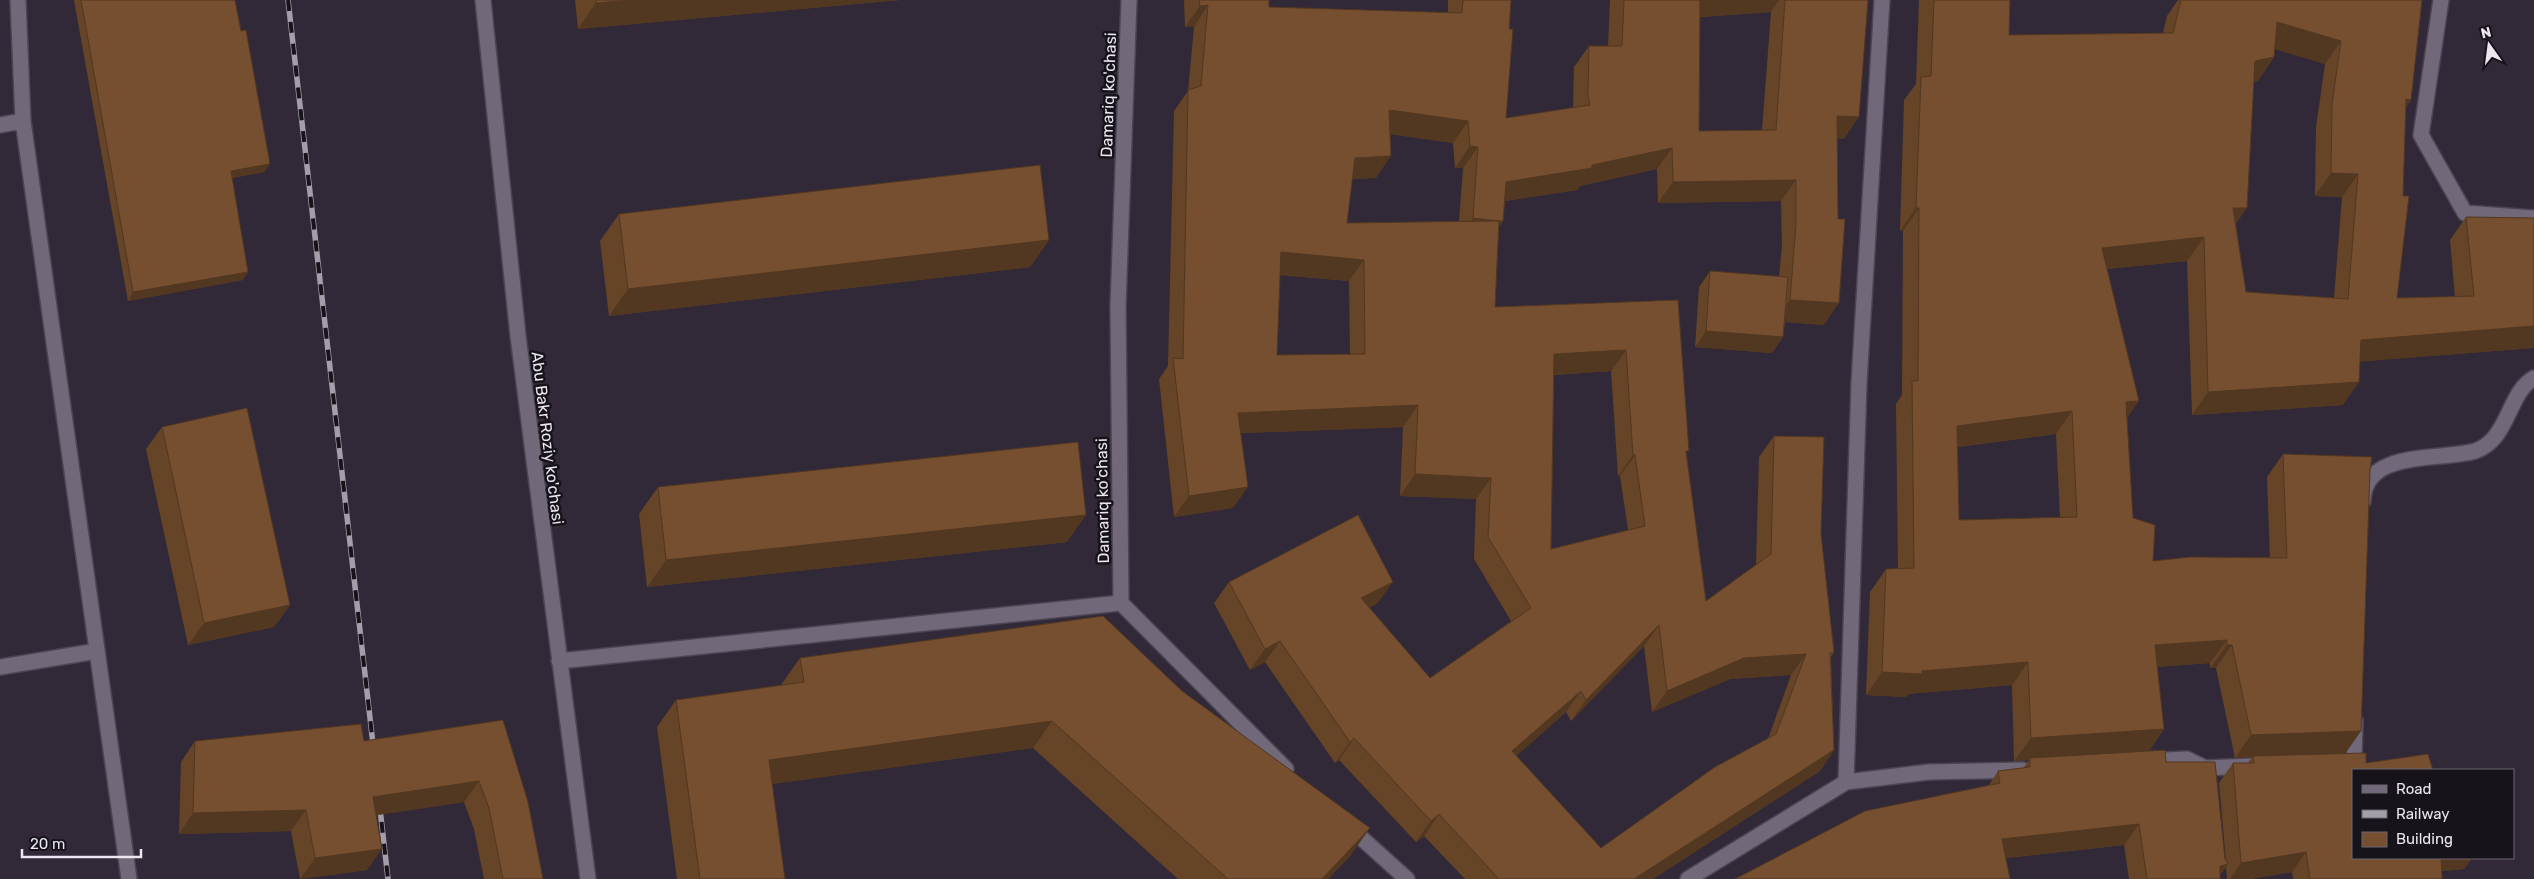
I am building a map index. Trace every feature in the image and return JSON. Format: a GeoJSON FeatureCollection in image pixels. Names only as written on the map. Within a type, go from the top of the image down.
{"type":"FeatureCollection","features":[{"type":"Feature","properties":{"kind":"street"},"geometry":{"type":"LineString","coordinates":[[18,0],[23,121],[129,879]]}},
{"type":"Feature","properties":{"kind":"street","name":"Abu Bakr Roziy ko'chasi"},"geometry":{"type":"LineString","coordinates":[[483,0],[519,346],[588,879]]}},
{"type":"Feature","properties":{"kind":"street","name":"Damariq ko'chasi"},"geometry":{"type":"LineString","coordinates":[[1121,604],[1118,306],[1128,0]]}},
{"type":"Feature","properties":{"kind":"street"},"geometry":{"type":"LineString","coordinates":[[1846,782],[1859,383],[1882,0]]}},
{"type":"Feature","properties":{"kind":"street"},"geometry":{"type":"LineString","coordinates":[[2440,0],[2421,135],[2465,213],[2534,218]]}},
{"type":"Feature","properties":{"kind":"street"},"geometry":{"type":"LineString","coordinates":[[0,125],[23,121]]}},
{"type":"Feature","properties":{"kind":"street"},"geometry":{"type":"LineString","coordinates":[[2362,512],[2363,493],[2375,472],[2400,461],[2476,450],[2493,439],[2509,416],[2524,383],[2534,378]]}},
{"type":"Feature","properties":{"kind":"street"},"geometry":{"type":"LineString","coordinates":[[559,661],[1121,604],[1260,746],[1296,779]]}},
{"type":"Feature","properties":{"kind":"street"},"geometry":{"type":"LineString","coordinates":[[0,666],[97,651]]}},
{"type":"Feature","properties":{"kind":"street"},"geometry":{"type":"LineString","coordinates":[[2324,764],[2354,764],[2356,706]]}},
{"type":"Feature","properties":{"kind":"street"},"geometry":{"type":"LineString","coordinates":[[2132,762],[2187,759],[2205,768],[2265,766]]}},
{"type":"Feature","properties":{"kind":"street"},"geometry":{"type":"LineString","coordinates":[[2205,768],[2210,784]]}},
{"type":"Feature","properties":{"kind":"street"},"geometry":{"type":"LineString","coordinates":[[1688,879],[1846,782],[1929,772],[2033,770]]}},
{"type":"Feature","properties":{"kind":"street"},"geometry":{"type":"LineString","coordinates":[[1334,812],[1408,879]]}},
{"type":"Feature","properties":{"kind":"building"},"geometry":{"type":"Polygon","coordinates":[[[81,0],[235,0],[241,31],[246,30],[270,164],[231,171],[248,272],[133,292],[81,0]]]}},
{"type":"Feature","properties":{"kind":"building"},"geometry":{"type":"Polygon","coordinates":[[[596,0],[631,0],[596,3],[596,0]]]}},
{"type":"Feature","properties":{"kind":"building"},"geometry":{"type":"Polygon","coordinates":[[[1199,0],[1269,0],[1269,7],[1462,13],[1463,0],[1511,0],[1509,29],[1513,29],[1506,118],[1590,105],[1588,95],[1589,46],[1622,46],[1624,0],[1700,0],[1699,131],[1776,130],[1785,0],[1868,0],[1859,117],[1837,116],[1838,219],[1845,219],[1839,303],[1790,300],[1796,224],[1796,180],[1673,182],[1672,148],[1592,165],[1592,168],[1506,182],[1503,221],[1499,221],[1495,307],[1678,300],[1689,451],[1686,451],[1706,601],[1771,554],[1774,436],[1824,437],[1821,534],[1834,652],[1830,653],[1834,750],[1634,879],[1499,879],[1439,814],[1431,821],[1354,738],[1350,742],[1280,641],[1265,649],[1229,582],[1358,515],[1393,582],[1361,598],[1430,678],[1531,608],[1488,537],[1491,478],[1415,474],[1418,405],[1238,413],[1248,487],[1189,496],[1173,358],[1183,359],[1188,90],[1201,86],[1208,5],[1200,6],[1199,0]],[[1389,110],[1391,156],[1355,158],[1347,223],[1499,221],[1473,218],[1478,147],[1470,146],[1468,121],[1389,110]],[[1281,252],[1277,355],[1365,354],[1364,260],[1281,252]],[[1626,350],[1554,354],[1551,549],[1645,526],[1635,455],[1633,455],[1626,350]],[[1659,625],[1586,700],[1581,691],[1512,751],[1601,848],[1715,767],[1776,734],[1806,654],[1744,658],[1667,691],[1659,625]]]}},
{"type":"Feature","properties":{"kind":"building"},"geometry":{"type":"Polygon","coordinates":[[[1934,0],[2010,0],[2009,35],[2173,33],[2181,0],[2422,0],[2411,100],[2406,99],[2403,196],[2409,196],[2397,298],[2474,296],[2466,217],[2534,218],[2534,326],[2361,340],[2359,382],[2208,392],[2204,237],[2102,248],[2139,401],[2126,402],[2133,518],[2155,525],[2153,561],[2190,557],[2287,558],[2283,454],[2372,457],[2361,731],[2251,735],[2232,645],[2227,645],[2227,640],[2155,645],[2164,729],[2031,738],[2028,662],[1922,671],[1922,674],[1882,672],[1886,569],[1914,568],[1912,381],[1918,381],[1919,208],[1916,208],[1921,77],[1931,76],[1934,0]],[[2277,22],[2274,57],[2255,61],[2247,208],[2233,208],[2246,292],[2348,299],[2358,174],[2331,173],[2332,104],[2341,41],[2277,22]],[[2072,411],[1957,426],[1959,520],[2077,517],[2072,411]]]}},
{"type":"Feature","properties":{"kind":"building"},"geometry":{"type":"Polygon","coordinates":[[[1040,165],[1049,240],[628,289],[619,214],[1040,165]]]}},
{"type":"Feature","properties":{"kind":"building"},"geometry":{"type":"Polygon","coordinates":[[[1710,271],[1788,277],[1783,337],[1706,331],[1710,271]]]}},
{"type":"Feature","properties":{"kind":"building"},"geometry":{"type":"Polygon","coordinates":[[[247,408],[290,605],[204,623],[162,427],[247,408]]]}},
{"type":"Feature","properties":{"kind":"building"},"geometry":{"type":"Polygon","coordinates":[[[1078,442],[1086,515],[666,560],[658,487],[1078,442]]]}},
{"type":"Feature","properties":{"kind":"building"},"geometry":{"type":"Polygon","coordinates":[[[1103,616],[1182,691],[1370,828],[1322,879],[1228,879],[1052,721],[769,760],[785,879],[700,879],[676,700],[804,682],[800,658],[1103,616]]]}},
{"type":"Feature","properties":{"kind":"building"},"geometry":{"type":"Polygon","coordinates":[[[503,720],[528,802],[543,879],[503,879],[489,808],[479,781],[373,797],[382,849],[315,858],[306,810],[193,813],[195,741],[361,724],[364,741],[503,720]]]}},
{"type":"Feature","properties":{"kind":"building"},"geometry":{"type":"Polygon","coordinates":[[[2165,750],[2166,762],[2215,762],[2225,859],[2228,864],[2220,866],[2220,879],[2147,879],[2139,824],[2002,839],[2010,879],[1735,879],[1865,811],[2000,783],[1998,771],[2030,767],[2030,758],[2165,750]]]}},
{"type":"Feature","properties":{"kind":"building"},"geometry":{"type":"Polygon","coordinates":[[[2366,753],[2366,763],[2428,754],[2433,769],[2352,769],[2352,859],[2441,859],[2442,879],[2310,879],[2306,852],[2241,863],[2233,763],[2254,763],[2253,756],[2366,753]]]}},
{"type":"Feature","properties":{"kind":"railway"},"geometry":{"type":"LineString","coordinates":[[288,0],[374,753]]}},
{"type":"Feature","properties":{"kind":"railway"},"geometry":{"type":"LineString","coordinates":[[379,800],[388,879]]}}]}
